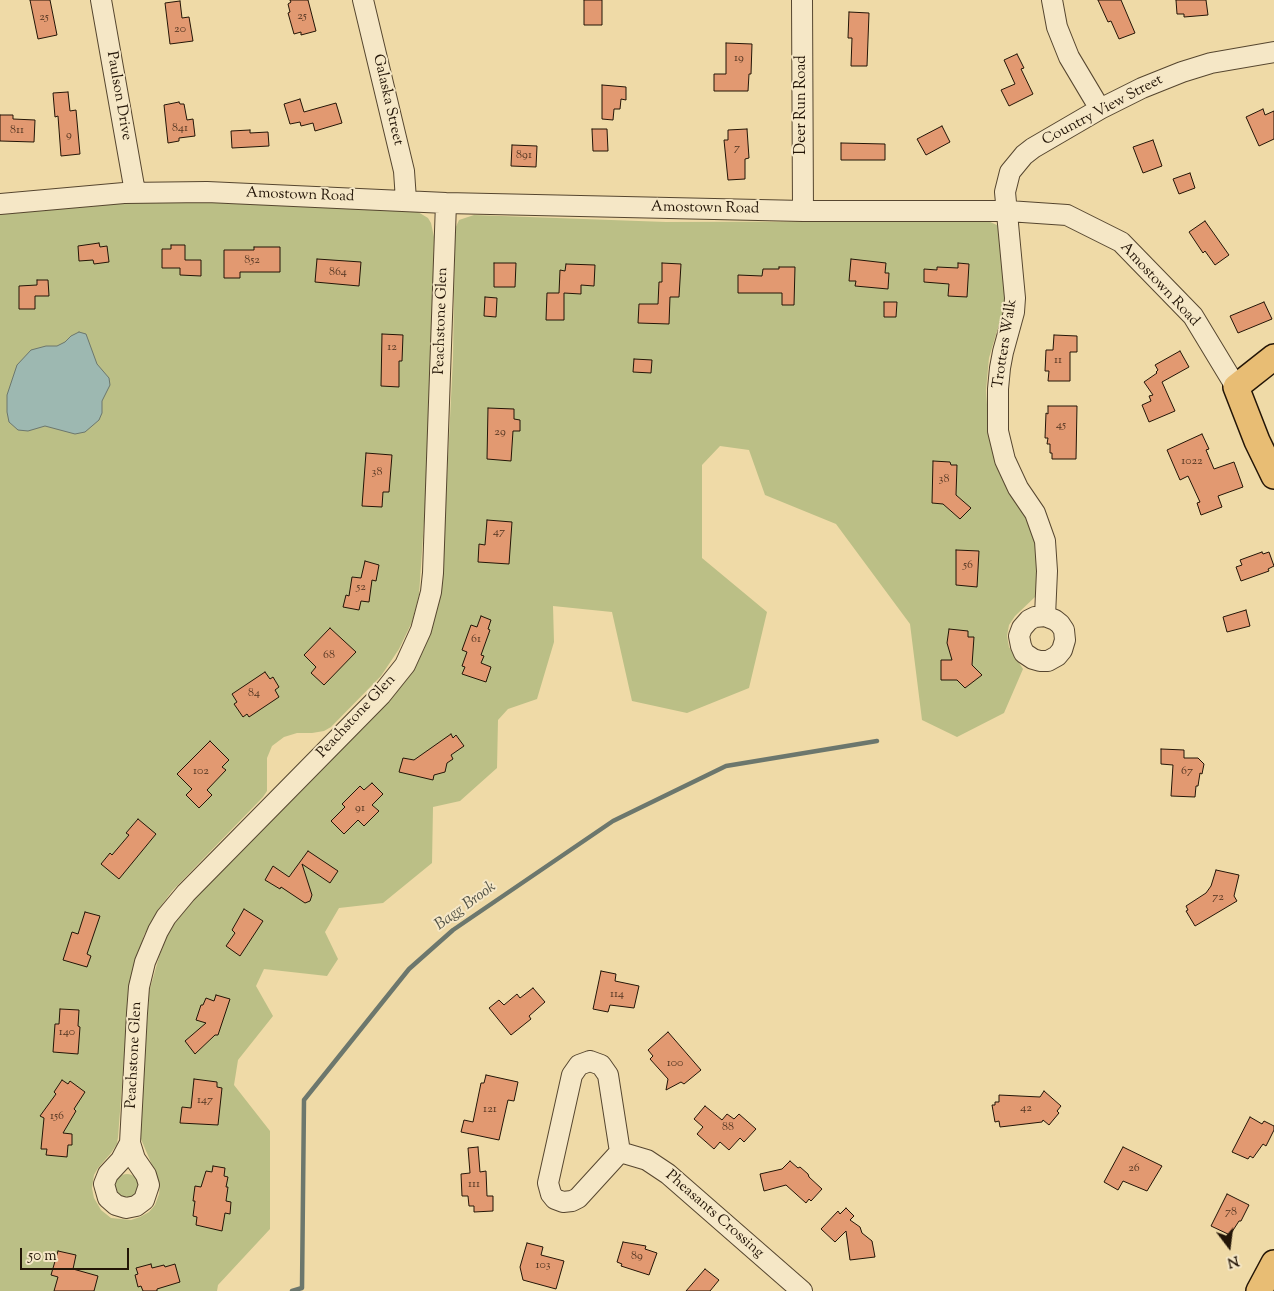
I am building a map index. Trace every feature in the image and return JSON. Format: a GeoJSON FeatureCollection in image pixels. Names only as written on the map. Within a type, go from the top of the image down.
{"type":"FeatureCollection","features":[{"type":"Feature","properties":{"kind":"main road"},"geometry":{"type":"LineString","coordinates":[[1236,387],[1274,358]]}},
{"type":"Feature","properties":{"kind":"main road","name":"Amostown Road"},"geometry":{"type":"LineString","coordinates":[[1236,387],[1257,441],[1274,476]]}},
{"type":"Feature","properties":{"kind":"main road"},"geometry":{"type":"LineString","coordinates":[[1259,1291],[1274,1263]]}},
{"type":"Feature","properties":{"kind":"street","name":"Paulson Drive"},"geometry":{"type":"LineString","coordinates":[[102,0],[135,192]]}},
{"type":"Feature","properties":{"kind":"street","name":"Galaska Street"},"geometry":{"type":"LineString","coordinates":[[363,0],[404,171],[406,200]]}},
{"type":"Feature","properties":{"kind":"street","name":"Deer Run Road"},"geometry":{"type":"LineString","coordinates":[[802,0],[803,211]]}},
{"type":"Feature","properties":{"kind":"street"},"geometry":{"type":"LineString","coordinates":[[1052,0],[1054,16],[1064,47],[1100,109]]}},
{"type":"Feature","properties":{"kind":"street","name":"Country View Street"},"geometry":{"type":"LineString","coordinates":[[1008,211],[1006,186],[1010,172],[1016,163],[1033,148],[1100,109],[1142,88],[1189,70],[1227,59],[1274,52]]}},
{"type":"Feature","properties":{"kind":"street","name":"Amostown Road"},"geometry":{"type":"LineString","coordinates":[[0,204],[135,192],[216,192],[446,203],[803,211],[1008,211],[1067,215],[1121,242],[1193,316],[1236,387]]}},
{"type":"Feature","properties":{"kind":"street","name":"Peachstone Glen"},"geometry":{"type":"LineString","coordinates":[[130,1143],[140,987],[145,962],[158,930],[186,893],[381,696],[405,665],[421,630],[431,592],[433,573],[446,203]]}},
{"type":"Feature","properties":{"kind":"street","name":"Trotters Walk"},"geometry":{"type":"LineString","coordinates":[[1008,211],[1015,298],[1014,312],[1001,360],[998,389],[998,431],[1002,451],[1009,470],[1018,488],[1035,513],[1045,541],[1047,571],[1045,616]]}},
{"type":"Feature","properties":{"kind":"street"},"geometry":{"type":"LineString","coordinates":[[584,1062],[596,1062],[607,1072],[620,1152],[575,1200],[563,1202],[551,1194],[548,1183],[572,1075],[577,1067],[584,1062]]}},
{"type":"Feature","properties":{"kind":"street","name":"Pheasants Crossing"},"geometry":{"type":"LineString","coordinates":[[620,1152],[647,1160],[668,1174],[802,1291]]}},
{"type":"Feature","properties":{"kind":"green space"},"geometry":{"type":"Polygon","coordinates":[[[112,203],[240,203],[403,210],[418,212],[428,218],[434,237],[429,448],[419,595],[412,622],[399,649],[381,676],[331,727],[324,731],[297,733],[284,737],[272,746],[267,758],[267,791],[263,797],[172,891],[158,910],[144,935],[130,983],[117,1144],[94,1175],[92,1188],[94,1198],[101,1210],[111,1218],[131,1220],[140,1217],[149,1212],[155,1205],[159,1194],[160,1184],[141,1139],[141,1117],[149,992],[159,957],[170,929],[198,895],[404,680],[424,649],[432,629],[440,593],[443,558],[453,358],[455,229],[459,220],[474,215],[666,222],[988,221],[997,225],[1000,228],[1006,291],[1005,304],[989,358],[986,390],[989,434],[1019,504],[1033,529],[1038,549],[1037,591],[1035,597],[1015,616],[1009,625],[1007,636],[1009,647],[1023,669],[1004,713],[957,737],[922,720],[910,624],[836,524],[765,495],[749,450],[720,446],[702,465],[702,558],[767,612],[749,688],[687,713],[632,701],[612,612],[553,606],[554,642],[537,699],[508,709],[498,720],[497,768],[460,801],[433,807],[432,863],[383,903],[339,908],[325,932],[338,959],[327,976],[264,969],[256,986],[273,1016],[238,1060],[234,1085],[270,1131],[270,1229],[218,1285],[217,1291],[0,1291],[0,213],[112,203]]]}},
{"type":"Feature","properties":{"kind":"green space"},"geometry":{"type":"Polygon","coordinates":[[[127,1174],[136,1177],[139,1186],[136,1195],[127,1198],[118,1195],[115,1186],[118,1177],[127,1174]]]}},
{"type":"Feature","properties":{"kind":"water"},"geometry":{"type":"Polygon","coordinates":[[[79,332],[86,334],[97,364],[109,378],[110,385],[102,401],[102,413],[99,420],[85,432],[75,434],[45,426],[28,431],[18,430],[9,422],[7,412],[7,395],[17,365],[31,350],[46,346],[57,346],[79,332]]]}},
{"type":"Feature","properties":{"kind":"building"},"geometry":{"type":"Polygon","coordinates":[[[30,0],[50,0],[57,35],[38,39],[30,0]]]}},
{"type":"Feature","properties":{"kind":"building"},"geometry":{"type":"Polygon","coordinates":[[[290,0],[308,0],[316,31],[301,35],[301,32],[294,34],[288,13],[290,12],[288,4],[291,2],[290,0]]]}},
{"type":"Feature","properties":{"kind":"building"},"geometry":{"type":"Polygon","coordinates":[[[584,0],[602,0],[602,25],[584,25],[584,0]]]}},
{"type":"Feature","properties":{"kind":"building"},"geometry":{"type":"Polygon","coordinates":[[[1098,0],[1121,0],[1135,33],[1119,39],[1111,21],[1108,22],[1098,0]]]}},
{"type":"Feature","properties":{"kind":"building"},"geometry":{"type":"Polygon","coordinates":[[[1176,0],[1206,0],[1208,15],[1184,17],[1184,14],[1177,14],[1176,0]]]}},
{"type":"Feature","properties":{"kind":"building"},"geometry":{"type":"Polygon","coordinates":[[[180,1],[182,18],[189,17],[193,41],[170,44],[165,3],[180,1]]]}},
{"type":"Feature","properties":{"kind":"building"},"geometry":{"type":"Polygon","coordinates":[[[849,12],[869,13],[867,66],[851,66],[852,38],[848,38],[849,12]]]}},
{"type":"Feature","properties":{"kind":"building"},"geometry":{"type":"Polygon","coordinates":[[[726,43],[752,44],[751,74],[749,74],[748,91],[714,91],[714,74],[726,74],[726,43]]]}},
{"type":"Feature","properties":{"kind":"building"},"geometry":{"type":"Polygon","coordinates":[[[1017,54],[1024,68],[1021,69],[1033,94],[1009,106],[1001,90],[1015,84],[1004,60],[1017,54]]]}},
{"type":"Feature","properties":{"kind":"building"},"geometry":{"type":"Polygon","coordinates":[[[602,85],[626,87],[626,100],[621,99],[620,109],[614,109],[613,120],[602,119],[602,85]]]}},
{"type":"Feature","properties":{"kind":"building"},"geometry":{"type":"Polygon","coordinates":[[[68,92],[70,111],[76,110],[80,154],[61,156],[58,116],[55,117],[53,93],[68,92]]]}},
{"type":"Feature","properties":{"kind":"building"},"geometry":{"type":"Polygon","coordinates":[[[300,99],[304,112],[336,103],[342,123],[315,131],[313,123],[301,126],[300,122],[290,124],[284,104],[300,99]]]}},
{"type":"Feature","properties":{"kind":"building"},"geometry":{"type":"Polygon","coordinates":[[[179,102],[184,104],[187,120],[193,119],[195,136],[179,138],[179,141],[168,143],[164,105],[179,102]]]}},
{"type":"Feature","properties":{"kind":"building"},"geometry":{"type":"Polygon","coordinates":[[[1263,109],[1265,115],[1274,111],[1274,139],[1259,146],[1246,117],[1263,109]]]}},
{"type":"Feature","properties":{"kind":"building"},"geometry":{"type":"Polygon","coordinates":[[[0,115],[13,115],[13,119],[35,120],[34,142],[0,141],[0,115]]]}},
{"type":"Feature","properties":{"kind":"building"},"geometry":{"type":"Polygon","coordinates":[[[942,126],[950,142],[926,155],[917,139],[942,126]]]}},
{"type":"Feature","properties":{"kind":"building"},"geometry":{"type":"Polygon","coordinates":[[[592,129],[607,129],[608,151],[593,151],[592,129]]]}},
{"type":"Feature","properties":{"kind":"building"},"geometry":{"type":"Polygon","coordinates":[[[747,129],[749,158],[745,159],[745,179],[728,180],[724,140],[728,140],[728,130],[747,129]]]}},
{"type":"Feature","properties":{"kind":"building"},"geometry":{"type":"Polygon","coordinates":[[[250,130],[250,133],[268,132],[269,146],[232,148],[231,131],[250,130]]]}},
{"type":"Feature","properties":{"kind":"building"},"geometry":{"type":"Polygon","coordinates":[[[1153,140],[1162,166],[1143,173],[1133,147],[1153,140]]]}},
{"type":"Feature","properties":{"kind":"building"},"geometry":{"type":"Polygon","coordinates":[[[841,143],[885,144],[885,160],[841,160],[841,143]]]}},
{"type":"Feature","properties":{"kind":"building"},"geometry":{"type":"Polygon","coordinates":[[[512,145],[537,146],[536,167],[511,166],[512,145]]]}},
{"type":"Feature","properties":{"kind":"building"},"geometry":{"type":"Polygon","coordinates":[[[1190,173],[1195,188],[1179,194],[1173,179],[1190,173]]]}},
{"type":"Feature","properties":{"kind":"building"},"geometry":{"type":"Polygon","coordinates":[[[1205,221],[1229,255],[1215,265],[1205,251],[1203,253],[1189,232],[1205,221]]]}},
{"type":"Feature","properties":{"kind":"building"},"geometry":{"type":"Polygon","coordinates":[[[99,243],[100,247],[107,246],[109,262],[94,264],[93,260],[79,261],[78,246],[99,243]]]}},
{"type":"Feature","properties":{"kind":"building"},"geometry":{"type":"Polygon","coordinates":[[[171,245],[185,245],[185,260],[201,260],[201,276],[180,275],[180,268],[162,268],[162,249],[171,249],[171,245]]]}},
{"type":"Feature","properties":{"kind":"building"},"geometry":{"type":"Polygon","coordinates":[[[254,247],[280,247],[280,272],[240,272],[240,278],[224,278],[224,250],[254,250],[254,247]]]}},
{"type":"Feature","properties":{"kind":"building"},"geometry":{"type":"Polygon","coordinates":[[[317,259],[361,262],[359,286],[315,282],[317,259]]]}},
{"type":"Feature","properties":{"kind":"building"},"geometry":{"type":"Polygon","coordinates":[[[851,259],[886,263],[885,273],[889,273],[888,289],[855,286],[856,281],[849,281],[851,259]]]}},
{"type":"Feature","properties":{"kind":"building"},"geometry":{"type":"Polygon","coordinates":[[[494,263],[516,263],[515,287],[494,287],[494,263]]]}},
{"type":"Feature","properties":{"kind":"building"},"geometry":{"type":"Polygon","coordinates":[[[662,263],[681,264],[679,297],[670,297],[669,324],[638,323],[639,304],[658,304],[659,282],[662,282],[662,263]]]}},
{"type":"Feature","properties":{"kind":"building"},"geometry":{"type":"Polygon","coordinates":[[[958,263],[969,264],[967,297],[948,296],[949,284],[924,282],[924,269],[937,270],[937,267],[958,268],[958,263]]]}},
{"type":"Feature","properties":{"kind":"building"},"geometry":{"type":"Polygon","coordinates":[[[566,264],[595,265],[594,286],[581,285],[581,294],[564,293],[564,320],[546,320],[547,293],[559,293],[560,270],[565,271],[566,264]]]}},
{"type":"Feature","properties":{"kind":"building"},"geometry":{"type":"Polygon","coordinates":[[[779,267],[795,267],[794,305],[782,305],[782,293],[738,293],[738,275],[762,276],[763,269],[779,269],[779,267]]]}},
{"type":"Feature","properties":{"kind":"building"},"geometry":{"type":"Polygon","coordinates":[[[37,280],[48,280],[49,296],[35,296],[35,309],[19,309],[19,286],[37,285],[37,280]]]}},
{"type":"Feature","properties":{"kind":"building"},"geometry":{"type":"Polygon","coordinates":[[[485,297],[497,298],[496,317],[484,316],[485,297]]]}},
{"type":"Feature","properties":{"kind":"building"},"geometry":{"type":"Polygon","coordinates":[[[884,302],[897,302],[896,317],[884,317],[884,302]]]}},
{"type":"Feature","properties":{"kind":"building"},"geometry":{"type":"Polygon","coordinates":[[[1264,302],[1272,319],[1238,333],[1230,316],[1264,302]]]}},
{"type":"Feature","properties":{"kind":"building"},"geometry":{"type":"Polygon","coordinates":[[[382,334],[403,335],[402,361],[399,361],[399,387],[381,386],[382,334]]]}},
{"type":"Feature","properties":{"kind":"building"},"geometry":{"type":"Polygon","coordinates":[[[1054,335],[1077,336],[1077,352],[1070,352],[1070,381],[1048,381],[1049,371],[1045,371],[1046,350],[1053,350],[1054,335]]]}},
{"type":"Feature","properties":{"kind":"building"},"geometry":{"type":"Polygon","coordinates":[[[1180,351],[1189,367],[1162,382],[1175,411],[1149,422],[1142,405],[1151,401],[1149,396],[1153,395],[1144,382],[1157,373],[1158,370],[1155,365],[1180,351]]]}},
{"type":"Feature","properties":{"kind":"building"},"geometry":{"type":"Polygon","coordinates":[[[634,359],[652,360],[651,373],[633,372],[634,359]]]}},
{"type":"Feature","properties":{"kind":"building"},"geometry":{"type":"Polygon","coordinates":[[[1048,406],[1077,406],[1076,459],[1052,459],[1050,444],[1047,444],[1048,438],[1045,438],[1048,406]]]}},
{"type":"Feature","properties":{"kind":"building"},"geometry":{"type":"Polygon","coordinates":[[[488,408],[514,409],[514,419],[520,420],[520,431],[513,431],[511,461],[487,459],[488,408]]]}},
{"type":"Feature","properties":{"kind":"building"},"geometry":{"type":"Polygon","coordinates":[[[1202,434],[1209,449],[1206,450],[1214,469],[1234,462],[1243,487],[1218,496],[1222,507],[1201,515],[1197,503],[1200,502],[1188,476],[1180,480],[1167,450],[1202,434]]]}},
{"type":"Feature","properties":{"kind":"building"},"geometry":{"type":"Polygon","coordinates":[[[366,453],[392,455],[389,492],[383,492],[382,507],[362,506],[366,453]]]}},
{"type":"Feature","properties":{"kind":"building"},"geometry":{"type":"Polygon","coordinates":[[[933,461],[950,462],[951,465],[957,465],[956,495],[971,508],[960,519],[943,504],[932,503],[933,461]]]}},
{"type":"Feature","properties":{"kind":"building"},"geometry":{"type":"Polygon","coordinates":[[[487,520],[512,522],[509,564],[478,562],[479,544],[485,545],[487,520]]]}},
{"type":"Feature","properties":{"kind":"building"},"geometry":{"type":"Polygon","coordinates":[[[956,550],[979,551],[977,587],[956,585],[956,550]]]}},
{"type":"Feature","properties":{"kind":"building"},"geometry":{"type":"Polygon","coordinates":[[[1262,552],[1263,554],[1269,552],[1274,566],[1268,569],[1269,571],[1241,581],[1236,567],[1242,565],[1240,560],[1262,552]]]}},
{"type":"Feature","properties":{"kind":"building"},"geometry":{"type":"Polygon","coordinates":[[[365,561],[379,565],[376,581],[372,580],[369,602],[361,601],[359,610],[343,607],[346,595],[349,596],[352,577],[361,578],[365,561]]]}},
{"type":"Feature","properties":{"kind":"building"},"geometry":{"type":"Polygon","coordinates":[[[1246,610],[1250,626],[1227,632],[1223,617],[1246,610]]]}},
{"type":"Feature","properties":{"kind":"building"},"geometry":{"type":"Polygon","coordinates":[[[481,616],[491,620],[488,629],[490,630],[481,655],[484,656],[481,663],[491,667],[486,682],[462,674],[465,667],[462,666],[467,652],[462,650],[471,625],[477,627],[481,616]]]}},
{"type":"Feature","properties":{"kind":"building"},"geometry":{"type":"Polygon","coordinates":[[[330,628],[356,652],[324,685],[311,673],[316,667],[304,655],[330,628]]]}},
{"type":"Feature","properties":{"kind":"building"},"geometry":{"type":"Polygon","coordinates":[[[949,629],[968,631],[968,637],[974,637],[972,665],[982,675],[965,688],[957,680],[941,680],[941,660],[952,660],[947,643],[949,629]]]}},
{"type":"Feature","properties":{"kind":"building"},"geometry":{"type":"Polygon","coordinates":[[[265,672],[270,679],[273,677],[279,687],[275,690],[279,697],[249,717],[247,714],[243,717],[234,704],[237,702],[232,694],[265,672]]]}},
{"type":"Feature","properties":{"kind":"building"},"geometry":{"type":"Polygon","coordinates":[[[451,734],[453,738],[456,735],[464,746],[451,755],[453,759],[447,763],[445,772],[434,775],[433,780],[399,772],[403,758],[414,760],[451,734]]]}},
{"type":"Feature","properties":{"kind":"building"},"geometry":{"type":"Polygon","coordinates":[[[210,741],[229,760],[222,767],[226,770],[207,790],[212,795],[199,808],[186,795],[192,789],[177,774],[210,741]]]}},
{"type":"Feature","properties":{"kind":"building"},"geometry":{"type":"Polygon","coordinates":[[[1161,749],[1184,750],[1184,758],[1198,758],[1204,764],[1198,786],[1196,786],[1195,797],[1171,796],[1173,765],[1161,764],[1161,749]]]}},
{"type":"Feature","properties":{"kind":"building"},"geometry":{"type":"Polygon","coordinates":[[[372,783],[383,794],[372,805],[379,811],[364,826],[358,820],[344,834],[331,821],[345,807],[342,804],[360,786],[364,790],[372,783]]]}},
{"type":"Feature","properties":{"kind":"building"},"geometry":{"type":"Polygon","coordinates":[[[138,819],[156,834],[119,879],[101,864],[110,853],[112,855],[129,835],[126,833],[138,819]]]}},
{"type":"Feature","properties":{"kind":"building"},"geometry":{"type":"Polygon","coordinates":[[[308,851],[338,871],[330,883],[302,864],[312,895],[310,901],[305,903],[281,887],[280,889],[265,880],[273,866],[289,877],[308,851]]]}},
{"type":"Feature","properties":{"kind":"building"},"geometry":{"type":"Polygon","coordinates":[[[1216,870],[1239,875],[1234,896],[1237,901],[1195,926],[1186,911],[1188,910],[1186,906],[1206,893],[1211,886],[1216,870]]]}},
{"type":"Feature","properties":{"kind":"building"},"geometry":{"type":"Polygon","coordinates":[[[244,909],[263,921],[240,956],[226,946],[235,933],[232,930],[244,909]]]}},
{"type":"Feature","properties":{"kind":"building"},"geometry":{"type":"Polygon","coordinates":[[[85,912],[100,916],[87,954],[91,956],[87,967],[63,960],[72,932],[78,934],[85,912]]]}},
{"type":"Feature","properties":{"kind":"building"},"geometry":{"type":"Polygon","coordinates":[[[601,971],[616,974],[615,981],[639,986],[634,1008],[610,1005],[608,1012],[593,1009],[601,971]]]}},
{"type":"Feature","properties":{"kind":"building"},"geometry":{"type":"Polygon","coordinates":[[[533,988],[545,1002],[529,1016],[531,1019],[511,1035],[489,1008],[499,1000],[504,1005],[517,994],[520,998],[533,988]]]}},
{"type":"Feature","properties":{"kind":"building"},"geometry":{"type":"Polygon","coordinates":[[[216,995],[230,999],[218,1035],[215,1035],[195,1054],[185,1041],[206,1023],[196,1020],[201,1005],[203,1005],[206,998],[214,1001],[216,995]]]}},
{"type":"Feature","properties":{"kind":"building"},"geometry":{"type":"Polygon","coordinates":[[[60,1009],[79,1010],[78,1054],[53,1052],[55,1024],[59,1024],[60,1009]]]}},
{"type":"Feature","properties":{"kind":"building"},"geometry":{"type":"Polygon","coordinates":[[[668,1032],[701,1070],[684,1084],[681,1082],[666,1090],[668,1079],[650,1059],[653,1056],[648,1050],[668,1032]]]}},
{"type":"Feature","properties":{"kind":"building"},"geometry":{"type":"Polygon","coordinates":[[[486,1075],[518,1082],[514,1101],[508,1100],[499,1140],[461,1132],[464,1120],[473,1122],[481,1083],[484,1083],[486,1075]]]}},
{"type":"Feature","properties":{"kind":"building"},"geometry":{"type":"Polygon","coordinates":[[[194,1079],[217,1082],[217,1087],[222,1088],[218,1125],[180,1123],[182,1107],[191,1108],[194,1079]]]}},
{"type":"Feature","properties":{"kind":"building"},"geometry":{"type":"Polygon","coordinates":[[[62,1080],[68,1084],[70,1081],[85,1092],[74,1109],[76,1111],[63,1133],[72,1134],[72,1145],[68,1145],[67,1157],[46,1155],[47,1149],[41,1149],[44,1118],[40,1116],[56,1094],[54,1092],[62,1080]]]}},
{"type":"Feature","properties":{"kind":"building"},"geometry":{"type":"Polygon","coordinates":[[[1044,1091],[1061,1106],[1057,1111],[1059,1113],[1049,1125],[1043,1120],[1042,1122],[1000,1127],[999,1121],[995,1122],[992,1105],[995,1105],[995,1102],[999,1102],[999,1095],[1040,1097],[1044,1091]]]}},
{"type":"Feature","properties":{"kind":"building"},"geometry":{"type":"Polygon","coordinates":[[[705,1106],[722,1120],[727,1114],[734,1119],[739,1114],[756,1129],[744,1142],[740,1138],[729,1150],[720,1142],[714,1149],[697,1134],[703,1127],[694,1119],[705,1106]]]}},
{"type":"Feature","properties":{"kind":"building"},"geometry":{"type":"Polygon","coordinates":[[[1250,1117],[1262,1124],[1264,1121],[1274,1126],[1274,1130],[1266,1146],[1263,1144],[1253,1158],[1250,1156],[1248,1159],[1232,1152],[1250,1117]]]}},
{"type":"Feature","properties":{"kind":"building"},"geometry":{"type":"Polygon","coordinates":[[[478,1147],[480,1172],[486,1171],[487,1196],[493,1196],[493,1211],[474,1212],[474,1206],[469,1206],[468,1196],[462,1196],[461,1174],[470,1173],[468,1148],[478,1147]]]}},
{"type":"Feature","properties":{"kind":"building"},"geometry":{"type":"Polygon","coordinates":[[[1123,1147],[1162,1166],[1147,1191],[1123,1181],[1118,1190],[1104,1182],[1123,1147]]]}},
{"type":"Feature","properties":{"kind":"building"},"geometry":{"type":"Polygon","coordinates":[[[790,1161],[808,1174],[822,1189],[811,1201],[809,1199],[806,1203],[786,1185],[764,1191],[760,1174],[782,1169],[790,1161]]]}},
{"type":"Feature","properties":{"kind":"building"},"geometry":{"type":"Polygon","coordinates":[[[213,1166],[225,1168],[224,1176],[228,1177],[226,1201],[231,1202],[230,1214],[225,1213],[222,1231],[196,1225],[197,1217],[193,1216],[195,1186],[201,1187],[206,1171],[212,1172],[213,1166]]]}},
{"type":"Feature","properties":{"kind":"building"},"geometry":{"type":"Polygon","coordinates":[[[1227,1194],[1249,1205],[1241,1221],[1239,1221],[1230,1235],[1211,1226],[1227,1194]]]}},
{"type":"Feature","properties":{"kind":"building"},"geometry":{"type":"Polygon","coordinates":[[[846,1208],[854,1216],[850,1220],[860,1227],[862,1233],[872,1241],[875,1257],[850,1260],[846,1231],[835,1242],[821,1229],[838,1211],[840,1214],[846,1208]]]}},
{"type":"Feature","properties":{"kind":"building"},"geometry":{"type":"Polygon","coordinates":[[[623,1242],[646,1246],[645,1249],[657,1253],[649,1275],[621,1266],[622,1264],[617,1262],[623,1242]]]}},
{"type":"Feature","properties":{"kind":"building"},"geometry":{"type":"Polygon","coordinates":[[[527,1243],[543,1247],[541,1255],[564,1261],[556,1289],[523,1280],[520,1267],[527,1243]]]}},
{"type":"Feature","properties":{"kind":"building"},"geometry":{"type":"Polygon","coordinates":[[[58,1251],[76,1255],[73,1269],[98,1276],[94,1291],[54,1291],[58,1277],[51,1275],[58,1251]]]}},
{"type":"Feature","properties":{"kind":"building"},"geometry":{"type":"Polygon","coordinates":[[[151,1264],[152,1268],[175,1264],[180,1282],[157,1289],[157,1291],[143,1291],[141,1286],[138,1287],[135,1275],[138,1274],[136,1268],[151,1264]]]}},
{"type":"Feature","properties":{"kind":"building"},"geometry":{"type":"Polygon","coordinates":[[[705,1269],[719,1280],[710,1291],[686,1291],[705,1269]]]}},
{"type":"Feature","properties":{"kind":"waterway","name":"Bagg Brook"},"geometry":{"type":"LineString","coordinates":[[292,1291],[302,1288],[304,1100],[409,969],[453,930],[613,821],[726,766],[877,741]]}}]}
